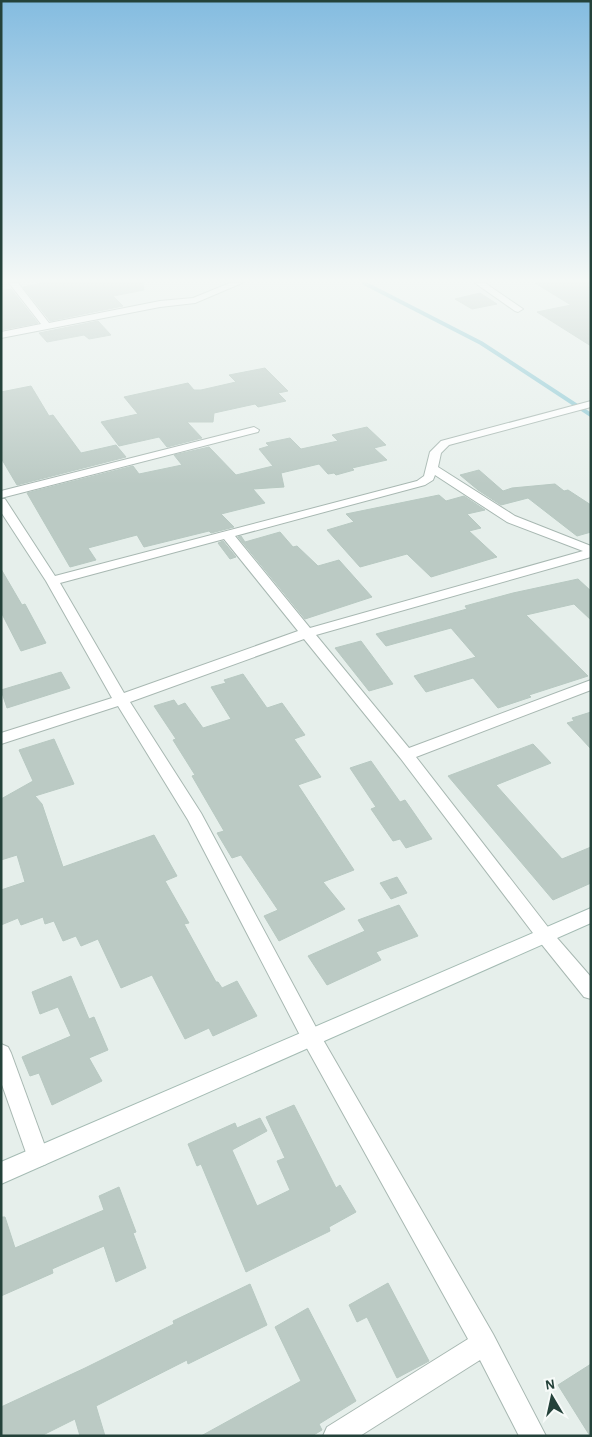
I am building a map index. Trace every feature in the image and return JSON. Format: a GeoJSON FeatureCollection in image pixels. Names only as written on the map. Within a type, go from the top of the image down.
{"type":"FeatureCollection","features":[{"type":"Feature","properties":{"kind":"street"},"geometry":{"type":"LineString","coordinates":[[52,581],[421,483],[429,478],[439,448],[446,443],[591,404]]}},
{"type":"Feature","properties":{"kind":"street"},"geometry":{"type":"LineString","coordinates":[[1,496],[254,430]]}},
{"type":"Feature","properties":{"kind":"street"},"geometry":{"type":"LineString","coordinates":[[432,468],[510,518],[591,551]]}},
{"type":"Feature","properties":{"kind":"street"},"geometry":{"type":"LineString","coordinates":[[1,502],[52,581],[121,700],[195,817],[311,1037],[484,1343],[533,1436]]}},
{"type":"Feature","properties":{"kind":"street"},"geometry":{"type":"LineString","coordinates":[[227,535],[406,755],[545,936],[591,992]]}},
{"type":"Feature","properties":{"kind":"street"},"geometry":{"type":"LineString","coordinates":[[1,739],[121,700],[307,633],[591,551]]}},
{"type":"Feature","properties":{"kind":"street"},"geometry":{"type":"LineString","coordinates":[[406,755],[591,685]]}},
{"type":"Feature","properties":{"kind":"street"},"geometry":{"type":"LineString","coordinates":[[1,1173],[591,915]]}},
{"type":"Feature","properties":{"kind":"street"},"geometry":{"type":"LineString","coordinates":[[1,1053],[38,1157]]}},
{"type":"Feature","properties":{"kind":"street"},"geometry":{"type":"LineString","coordinates":[[336,1436],[484,1343]]}},
{"type":"Feature","properties":{"kind":"building"},"geometry":{"type":"Polygon","coordinates":[[[265,368],[288,391],[278,393],[286,401],[258,407],[255,404],[214,413],[213,422],[187,422],[202,438],[167,447],[159,437],[119,446],[101,422],[138,414],[124,397],[188,383],[194,390],[201,390],[236,382],[229,375],[265,368]]]}},
{"type":"Feature","properties":{"kind":"building"},"geometry":{"type":"Polygon","coordinates":[[[31,386],[49,416],[53,415],[81,453],[116,445],[126,457],[17,485],[1,458],[1,392],[31,386]]]}},
{"type":"Feature","properties":{"kind":"building"},"geometry":{"type":"Polygon","coordinates":[[[367,427],[386,445],[374,448],[387,460],[352,468],[354,470],[336,475],[334,473],[328,474],[319,464],[281,473],[284,487],[253,489],[265,503],[221,514],[234,527],[211,533],[209,531],[144,547],[137,535],[88,548],[96,560],[70,567],[27,493],[133,466],[139,474],[182,465],[174,455],[209,447],[236,475],[273,466],[259,449],[269,446],[266,443],[290,438],[301,449],[338,441],[332,435],[367,427]]]}},
{"type":"Feature","properties":{"kind":"building"},"geometry":{"type":"Polygon","coordinates":[[[479,470],[503,491],[512,488],[555,484],[564,491],[568,490],[591,505],[591,532],[577,536],[528,498],[501,505],[460,475],[479,470]]]}},
{"type":"Feature","properties":{"kind":"building"},"geometry":{"type":"Polygon","coordinates":[[[439,495],[446,501],[464,496],[485,510],[467,514],[481,528],[469,531],[497,557],[431,577],[407,554],[360,567],[327,530],[354,522],[346,514],[439,495]]]}},
{"type":"Feature","properties":{"kind":"building"},"geometry":{"type":"Polygon","coordinates":[[[280,532],[293,547],[297,546],[318,566],[339,560],[372,597],[305,619],[238,537],[241,536],[245,542],[280,532]]]}},
{"type":"Feature","properties":{"kind":"building"},"geometry":{"type":"Polygon","coordinates":[[[223,541],[236,557],[230,559],[218,543],[223,541]]]}},
{"type":"Feature","properties":{"kind":"building"},"geometry":{"type":"Polygon","coordinates":[[[1,569],[22,605],[25,604],[46,643],[21,651],[1,612],[1,569]]]}},
{"type":"Feature","properties":{"kind":"building"},"geometry":{"type":"Polygon","coordinates":[[[578,579],[591,591],[591,620],[574,604],[526,615],[588,676],[529,695],[531,697],[498,708],[473,678],[426,692],[414,676],[476,657],[451,628],[386,646],[376,634],[467,609],[465,606],[578,579]]]}},
{"type":"Feature","properties":{"kind":"building"},"geometry":{"type":"Polygon","coordinates":[[[361,641],[393,684],[369,691],[335,648],[361,641]]]}},
{"type":"Feature","properties":{"kind":"building"},"geometry":{"type":"Polygon","coordinates":[[[61,672],[70,688],[7,708],[1,690],[61,672]]]}},
{"type":"Feature","properties":{"kind":"building"},"geometry":{"type":"Polygon","coordinates":[[[243,674],[267,708],[282,703],[305,735],[294,739],[321,777],[298,785],[354,870],[323,882],[345,909],[279,941],[264,916],[278,910],[241,855],[232,858],[217,833],[224,831],[192,776],[195,775],[173,740],[176,739],[154,706],[174,700],[178,706],[185,703],[203,728],[231,719],[211,687],[226,683],[224,680],[243,674]]]}},
{"type":"Feature","properties":{"kind":"building"},"geometry":{"type":"Polygon","coordinates":[[[591,712],[591,749],[567,723],[574,721],[572,718],[591,712]]]}},
{"type":"Feature","properties":{"kind":"building"},"geometry":{"type":"Polygon","coordinates":[[[54,739],[74,784],[35,796],[42,804],[63,867],[154,835],[177,876],[165,881],[189,923],[184,924],[216,982],[222,988],[237,981],[257,1016],[213,1036],[209,1028],[185,1039],[152,975],[121,988],[98,939],[81,946],[76,936],[63,941],[54,921],[45,924],[43,917],[21,925],[18,918],[1,925],[1,890],[25,882],[17,855],[1,860],[1,799],[33,781],[19,750],[54,739]]]}},
{"type":"Feature","properties":{"kind":"building"},"geometry":{"type":"Polygon","coordinates":[[[533,744],[551,763],[496,785],[562,859],[591,847],[591,883],[553,900],[448,776],[533,744]]]}},
{"type":"Feature","properties":{"kind":"building"},"geometry":{"type":"Polygon","coordinates":[[[371,761],[400,802],[405,800],[432,839],[406,848],[400,839],[393,841],[371,809],[376,807],[350,768],[371,761]]]}},
{"type":"Feature","properties":{"kind":"building"},"geometry":{"type":"Polygon","coordinates":[[[397,877],[407,893],[391,899],[380,883],[397,877]]]}},
{"type":"Feature","properties":{"kind":"building"},"geometry":{"type":"Polygon","coordinates":[[[399,905],[418,936],[376,952],[381,960],[327,985],[308,956],[365,931],[358,920],[399,905]]]}},
{"type":"Feature","properties":{"kind":"building"},"geometry":{"type":"Polygon","coordinates":[[[71,976],[89,1019],[94,1017],[108,1050],[89,1058],[102,1081],[52,1105],[39,1073],[30,1076],[22,1057],[71,1036],[58,1007],[40,1014],[32,992],[71,976]]]}},
{"type":"Feature","properties":{"kind":"building"},"geometry":{"type":"Polygon","coordinates":[[[294,1105],[336,1188],[340,1185],[356,1212],[329,1227],[330,1231],[246,1272],[201,1164],[197,1166],[188,1144],[235,1123],[237,1128],[260,1118],[267,1131],[232,1150],[257,1206],[290,1190],[277,1161],[285,1158],[266,1117],[294,1105]]]}},
{"type":"Feature","properties":{"kind":"building"},"geometry":{"type":"Polygon","coordinates":[[[119,1187],[136,1232],[133,1233],[146,1268],[116,1282],[104,1246],[52,1269],[53,1273],[1,1296],[1,1217],[5,1217],[15,1248],[104,1210],[99,1196],[119,1187]]]}},
{"type":"Feature","properties":{"kind":"building"},"geometry":{"type":"Polygon","coordinates":[[[388,1283],[429,1361],[397,1378],[367,1317],[357,1322],[349,1305],[388,1283]]]}},
{"type":"Feature","properties":{"kind":"building"},"geometry":{"type":"Polygon","coordinates":[[[250,1284],[267,1325],[188,1364],[187,1360],[96,1406],[105,1436],[80,1436],[75,1419],[41,1436],[1,1436],[1,1407],[85,1368],[174,1324],[173,1321],[250,1284]]]}},
{"type":"Feature","properties":{"kind":"building"},"geometry":{"type":"Polygon","coordinates":[[[308,1308],[356,1401],[319,1424],[322,1430],[312,1436],[201,1436],[301,1381],[275,1327],[308,1308]]]}},
{"type":"Feature","properties":{"kind":"building"},"geometry":{"type":"Polygon","coordinates":[[[591,1364],[591,1436],[590,1436],[558,1385],[591,1364]]]}},
{"type":"Feature","properties":{"kind":"waterway"},"geometry":{"type":"LineString","coordinates":[[492,350],[591,415]]}}]}
